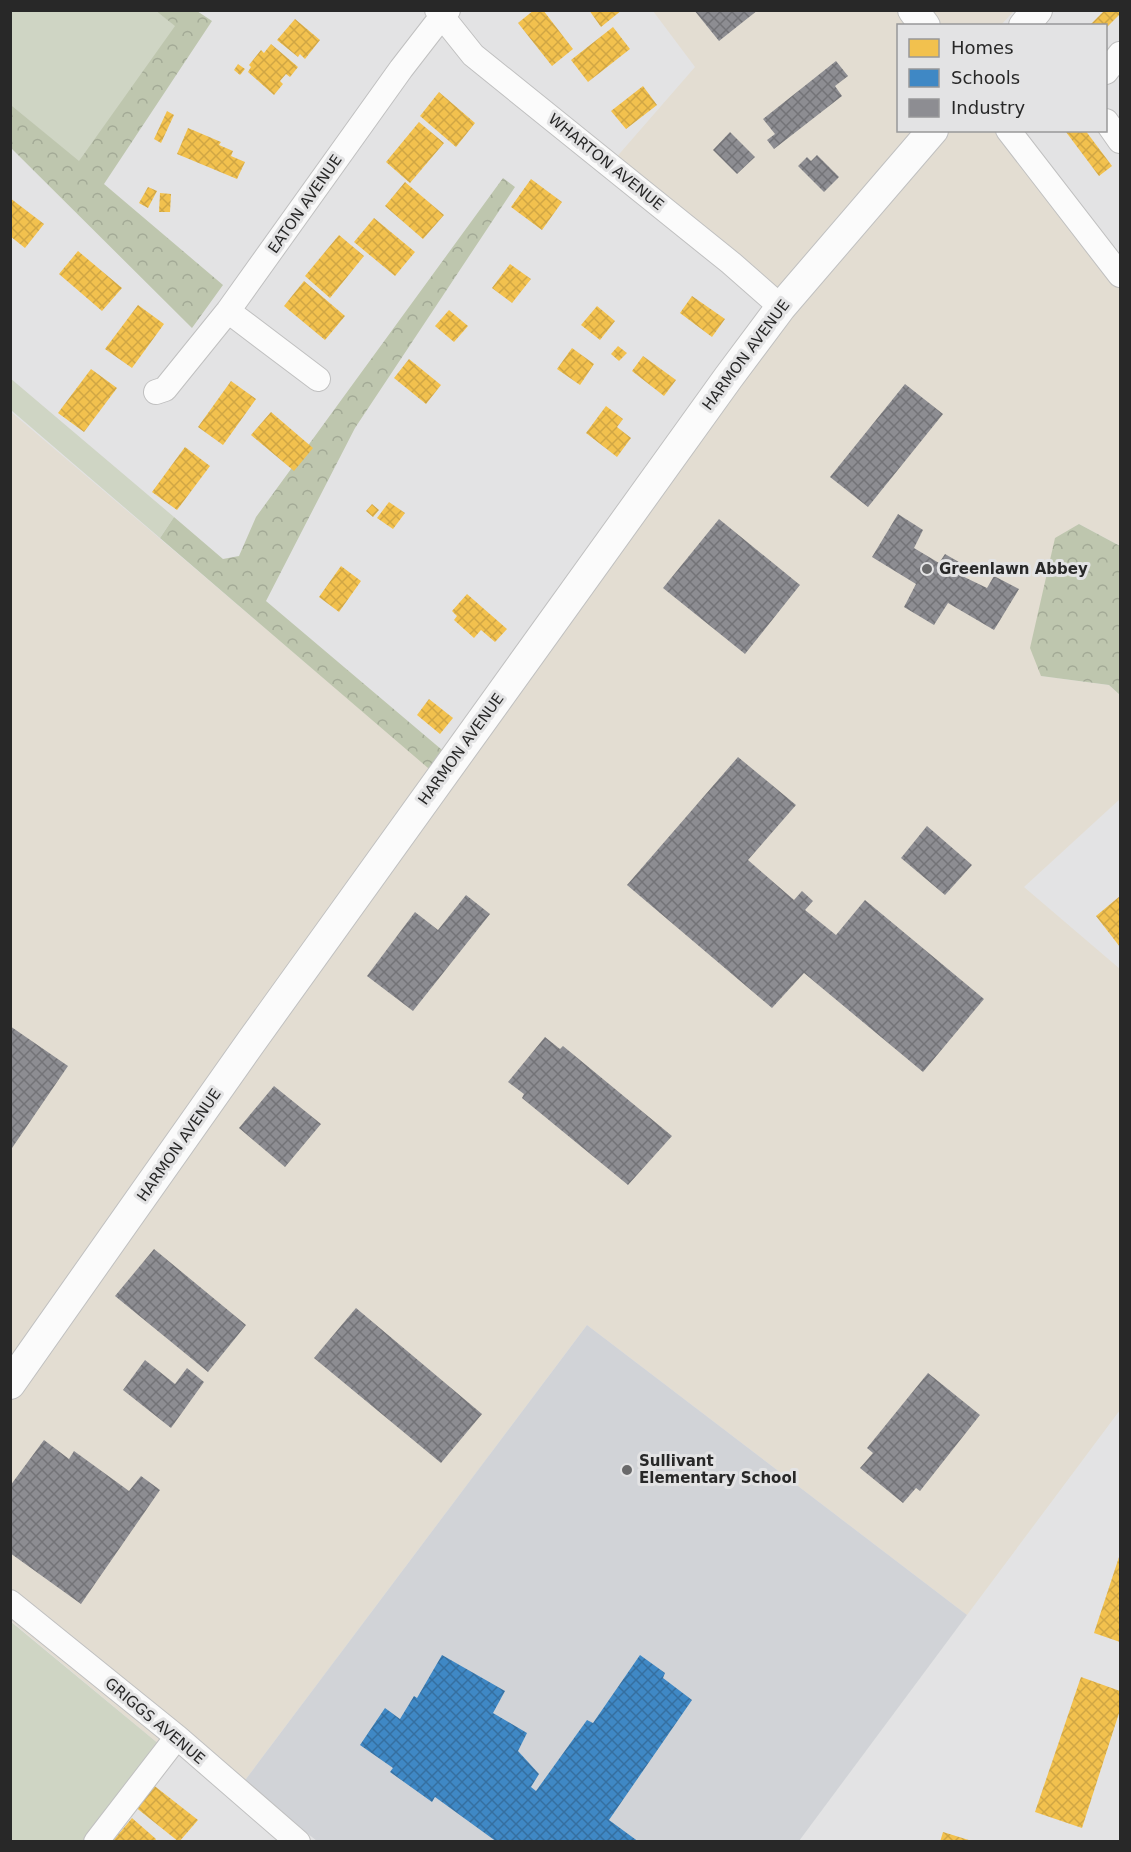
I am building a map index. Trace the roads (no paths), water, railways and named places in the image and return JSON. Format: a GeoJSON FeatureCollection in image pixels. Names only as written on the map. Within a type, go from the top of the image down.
{"type":"FeatureCollection","features":[{"type":"Feature","properties":{"kind":"main road"},"geometry":{"type":"LineString","coordinates":[[913,10],[924,24]]}},
{"type":"Feature","properties":{"kind":"main road"},"geometry":{"type":"LineString","coordinates":[[1026,24],[1037,10]]}},
{"type":"Feature","properties":{"kind":"main road","name":"HARMON AVENUE"},"geometry":{"type":"LineString","coordinates":[[10,1384],[251,1042],[728,378],[781,307],[931,132]]}},
{"type":"Feature","properties":{"kind":"street","name":"WHARTON AVENUE"},"geometry":{"type":"LineString","coordinates":[[442,12],[473,55],[731,263],[781,307]]}},
{"type":"Feature","properties":{"kind":"street","name":"EATON AVENUE"},"geometry":{"type":"LineString","coordinates":[[156,392],[165,389],[228,311],[442,12]]}},
{"type":"Feature","properties":{"kind":"street"},"geometry":{"type":"LineString","coordinates":[[1107,71],[1120,54]]}},
{"type":"Feature","properties":{"kind":"street"},"geometry":{"type":"LineString","coordinates":[[1107,123],[1120,141]]}},
{"type":"Feature","properties":{"kind":"street"},"geometry":{"type":"LineString","coordinates":[[1010,132],[1120,275]]}},
{"type":"Feature","properties":{"kind":"street"},"geometry":{"type":"LineString","coordinates":[[228,311],[318,380]]}},
{"type":"Feature","properties":{"kind":"street","name":"GRIGGS AVENUE"},"geometry":{"type":"LineString","coordinates":[[10,1602],[177,1737],[298,1842]]}},
{"type":"Feature","properties":{"kind":"street"},"geometry":{"type":"LineString","coordinates":[[96,1842],[177,1737]]}},
{"type":"Feature","properties":{"kind":"place","name":"Greenlawn Abbey"},"geometry":{"type":"Point","coordinates":[927,569]}},
{"type":"Feature","properties":{"kind":"place","name":"Sullivant Elementary School"},"geometry":{"type":"Point","coordinates":[627,1470]}}]}
